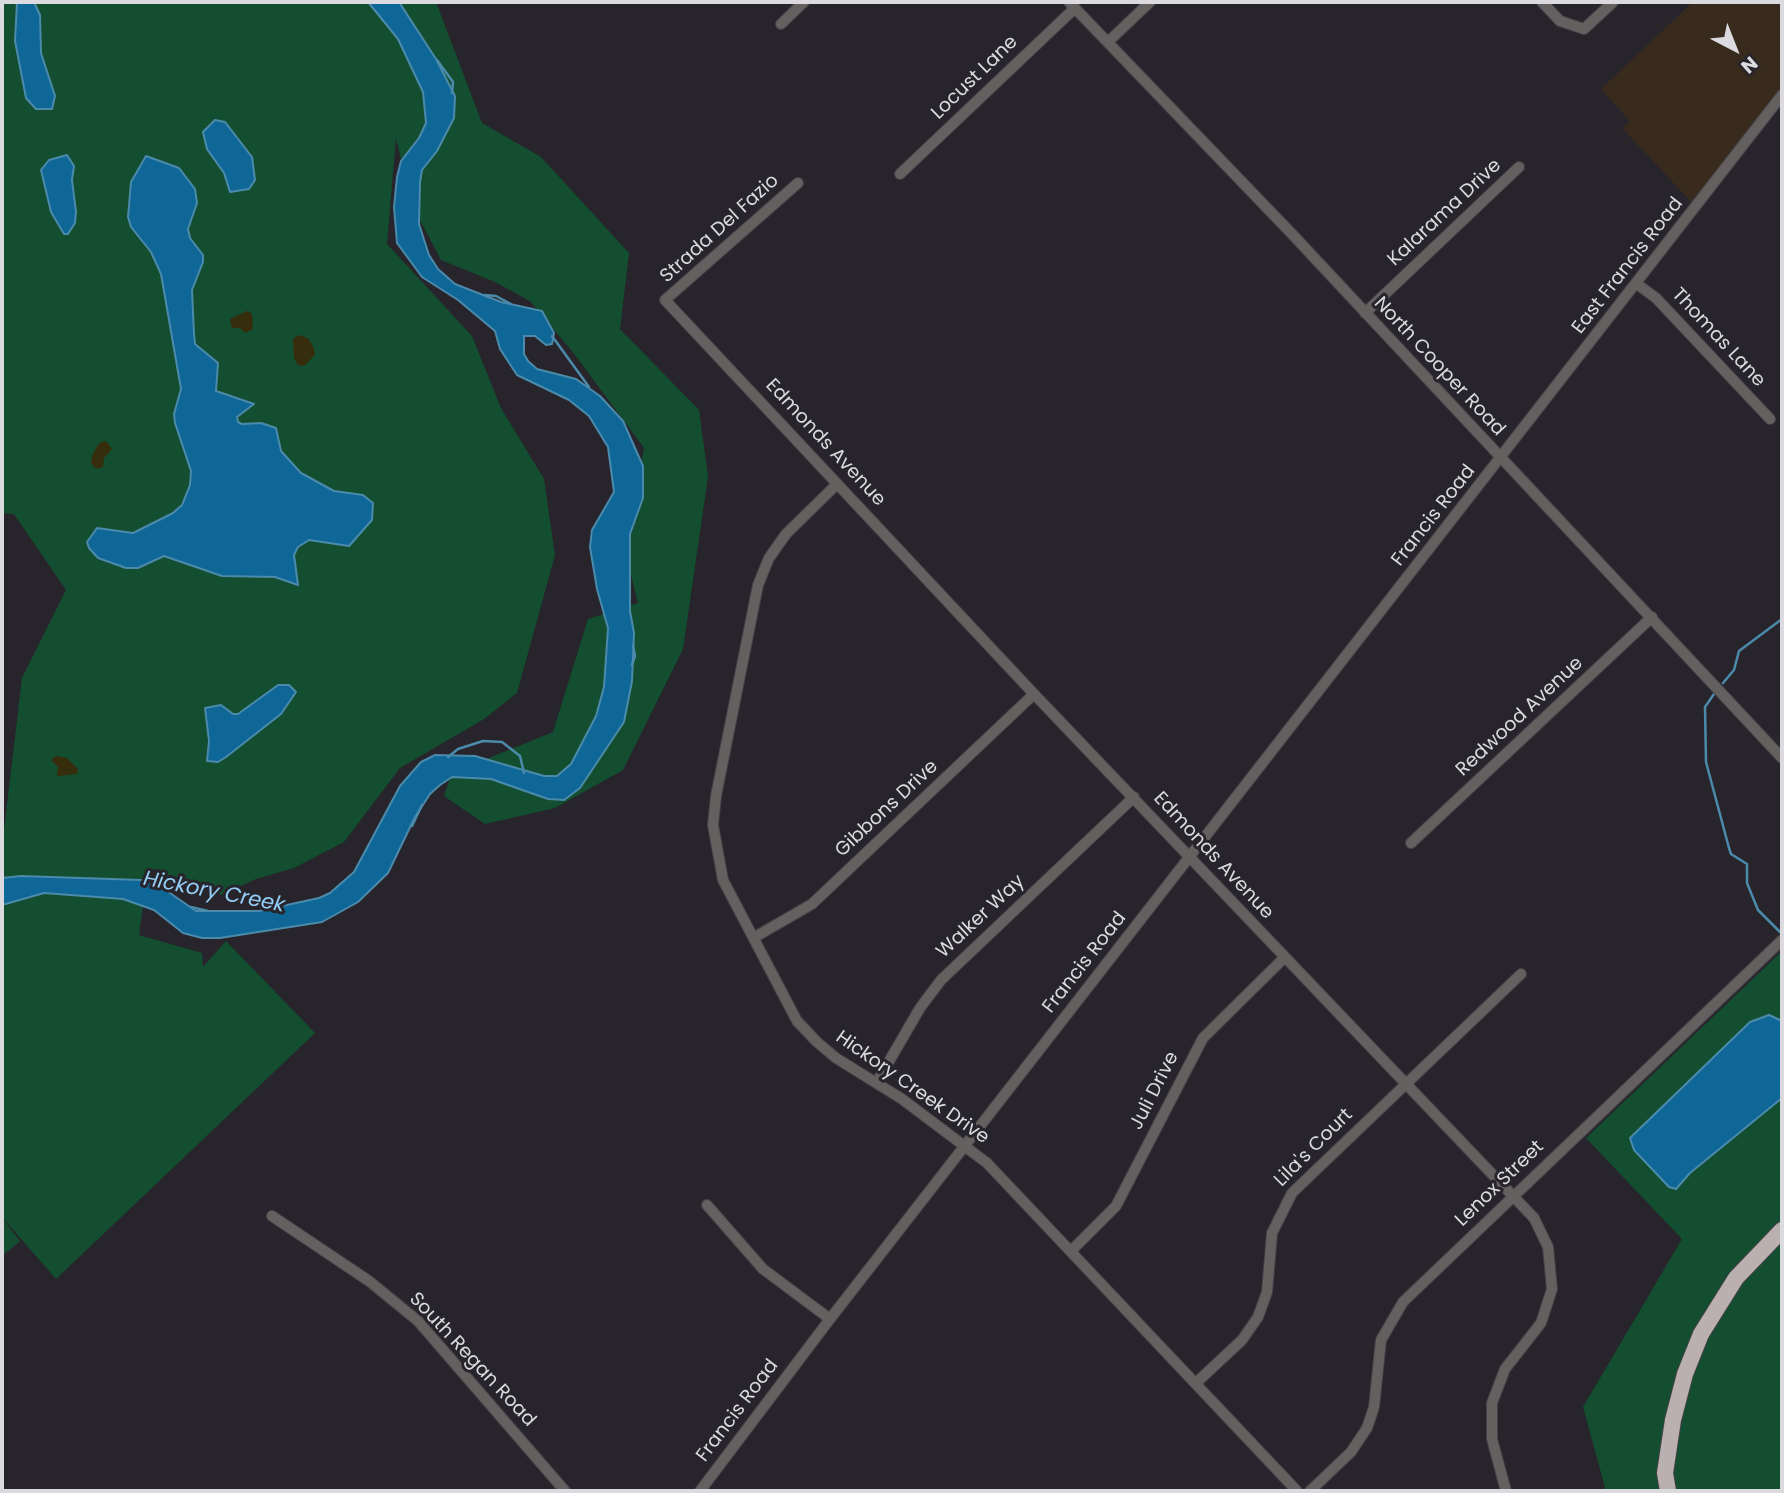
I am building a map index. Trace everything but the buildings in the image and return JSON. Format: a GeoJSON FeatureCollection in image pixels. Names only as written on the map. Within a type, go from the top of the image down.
{"type":"FeatureCollection","features":[{"type":"Feature","properties":{"kind":"highway"},"geometry":{"type":"LineString","coordinates":[[1668,1491],[1665,1473],[1673,1420],[1700,1334],[1736,1278],[1782,1230]]}},
{"type":"Feature","properties":{"kind":"street"},"geometry":{"type":"LineString","coordinates":[[781,24],[804,2]]}},
{"type":"Feature","properties":{"kind":"street"},"geometry":{"type":"LineString","coordinates":[[1109,41],[1150,2]]}},
{"type":"Feature","properties":{"kind":"street"},"geometry":{"type":"LineString","coordinates":[[1542,2],[1560,21],[1584,29],[1613,2]]}},
{"type":"Feature","properties":{"kind":"street","name":"North Cooper Road"},"geometry":{"type":"LineString","coordinates":[[1072,5],[1109,41],[1782,758]]}},
{"type":"Feature","properties":{"kind":"street","name":"Locust Lane"},"geometry":{"type":"LineString","coordinates":[[900,174],[1072,5]]}},
{"type":"Feature","properties":{"kind":"street","name":"East Francis Road"},"geometry":{"type":"LineString","coordinates":[[1502,458],[1782,95]]}},
{"type":"Feature","properties":{"kind":"street","name":"Kalarama Drive"},"geometry":{"type":"LineString","coordinates":[[1365,313],[1520,167]]}},
{"type":"Feature","properties":{"kind":"street","name":"Strada Del Fazio"},"geometry":{"type":"LineString","coordinates":[[665,300],[798,183]]}},
{"type":"Feature","properties":{"kind":"street","name":"Thomas Lane"},"geometry":{"type":"LineString","coordinates":[[1637,284],[1656,299],[1770,419]]}},
{"type":"Feature","properties":{"kind":"street","name":"Edmonds Avenue"},"geometry":{"type":"LineString","coordinates":[[665,300],[1189,858],[1408,1082],[1514,1195],[1543,1232],[1552,1259],[1551,1299],[1541,1323],[1505,1369],[1492,1403],[1492,1439],[1506,1491]]}},
{"type":"Feature","properties":{"kind":"street","name":"Francis Road"},"geometry":{"type":"LineString","coordinates":[[700,1491],[830,1319],[1502,458]]}},
{"type":"Feature","properties":{"kind":"street","name":"Hickory Creek Drive"},"geometry":{"type":"LineString","coordinates":[[837,484],[786,534],[769,558],[758,585],[716,796],[713,825],[723,880],[737,911],[755,937],[797,1021],[836,1058],[877,1082],[987,1163],[1297,1491]]}},
{"type":"Feature","properties":{"kind":"street","name":"Redwood Avenue"},"geometry":{"type":"LineString","coordinates":[[1411,844],[1652,617]]}},
{"type":"Feature","properties":{"kind":"street","name":"Gibbons Drive"},"geometry":{"type":"LineString","coordinates":[[755,937],[812,904],[1034,694]]}},
{"type":"Feature","properties":{"kind":"street","name":"Walker Way"},"geometry":{"type":"LineString","coordinates":[[877,1082],[920,1008],[941,980],[1134,797]]}},
{"type":"Feature","properties":{"kind":"street","name":"Lenox Street"},"geometry":{"type":"LineString","coordinates":[[1310,1491],[1351,1452],[1367,1428],[1374,1407],[1376,1362],[1381,1340],[1397,1310],[1782,940]]}},
{"type":"Feature","properties":{"kind":"street","name":"Juli Drive"},"geometry":{"type":"LineString","coordinates":[[1071,1251],[1116,1206],[1203,1038],[1222,1016],[1285,957]]}},
{"type":"Feature","properties":{"kind":"street","name":"Lila's Court"},"geometry":{"type":"LineString","coordinates":[[1196,1383],[1242,1340],[1258,1317],[1267,1292],[1272,1233],[1284,1204],[1300,1184],[1521,974]]}},
{"type":"Feature","properties":{"kind":"street"},"geometry":{"type":"LineString","coordinates":[[707,1205],[763,1269],[830,1319]]}},
{"type":"Feature","properties":{"kind":"street","name":"South Regan Road"},"geometry":{"type":"LineString","coordinates":[[272,1216],[369,1280],[418,1321],[565,1491]]}},
{"type":"Feature","properties":{"kind":"shaded area"},"geometry":{"type":"Polygon","coordinates":[[[1693,2],[1782,2],[1782,90],[1695,206],[1622,128],[1630,121],[1601,89],[1693,2]]]}},
{"type":"Feature","properties":{"kind":"green space"},"geometry":{"type":"Polygon","coordinates":[[[2,2],[436,2],[482,123],[541,157],[629,253],[620,329],[699,410],[708,477],[683,649],[623,770],[555,808],[485,824],[444,796],[454,765],[479,762],[553,732],[588,619],[638,603],[625,551],[644,448],[575,355],[530,301],[495,282],[441,260],[412,205],[396,138],[387,244],[472,336],[501,408],[544,479],[555,555],[517,693],[484,719],[400,768],[344,842],[294,868],[256,879],[221,895],[195,886],[168,886],[161,870],[148,869],[139,935],[202,953],[203,967],[226,941],[315,1033],[56,1279],[2,1217],[2,847],[22,678],[66,590],[14,514],[2,513],[2,2]]]}},
{"type":"Feature","properties":{"kind":"green space"},"geometry":{"type":"Polygon","coordinates":[[[1782,951],[1782,1491],[1606,1491],[1583,1407],[1682,1239],[1586,1138],[1782,951]]]}},
{"type":"Feature","properties":{"kind":"green space"},"geometry":{"type":"Polygon","coordinates":[[[2,1218],[20,1241],[2,1256],[2,1218]]]}},
{"type":"Feature","properties":{"kind":"sand"},"geometry":{"type":"Polygon","coordinates":[[[247,311],[252,314],[253,329],[245,333],[240,328],[232,328],[230,319],[247,311]]]}},
{"type":"Feature","properties":{"kind":"sand"},"geometry":{"type":"Polygon","coordinates":[[[299,335],[308,338],[314,348],[315,355],[304,366],[298,365],[294,358],[293,339],[299,335]]]}},
{"type":"Feature","properties":{"kind":"sand"},"geometry":{"type":"Polygon","coordinates":[[[106,441],[112,449],[104,458],[103,467],[96,469],[91,463],[92,456],[99,443],[106,441]]]}},
{"type":"Feature","properties":{"kind":"sand"},"geometry":{"type":"Polygon","coordinates":[[[56,756],[67,758],[78,769],[77,774],[57,776],[58,767],[51,760],[56,756]]]}},
{"type":"Feature","properties":{"kind":"water"},"geometry":{"type":"Polygon","coordinates":[[[17,2],[34,2],[40,15],[41,53],[55,96],[52,109],[36,109],[26,98],[15,41],[17,2]]]}},
{"type":"Feature","properties":{"kind":"water"},"geometry":{"type":"Polygon","coordinates":[[[368,2],[399,2],[436,59],[455,96],[454,118],[437,151],[422,170],[420,182],[419,224],[429,255],[438,269],[455,284],[501,302],[542,311],[554,333],[552,344],[546,345],[535,336],[524,336],[524,354],[528,361],[537,369],[576,379],[600,396],[623,421],[643,466],[643,498],[630,534],[630,611],[634,633],[632,681],[624,722],[580,788],[564,800],[548,799],[491,779],[452,777],[430,794],[415,817],[388,873],[358,902],[322,922],[220,938],[202,938],[183,933],[154,910],[123,899],[44,893],[2,905],[2,878],[21,876],[141,880],[157,884],[196,911],[259,911],[319,898],[330,893],[354,872],[400,786],[421,762],[435,755],[475,756],[544,776],[557,776],[571,764],[596,716],[604,687],[608,628],[597,589],[590,547],[592,530],[614,492],[608,447],[589,416],[569,400],[517,375],[500,349],[495,331],[458,300],[422,277],[397,243],[394,207],[397,177],[401,161],[419,138],[426,123],[423,92],[398,39],[368,2]]]}},
{"type":"Feature","properties":{"kind":"water"},"geometry":{"type":"Polygon","coordinates":[[[215,120],[225,122],[252,157],[255,180],[249,189],[230,192],[224,173],[207,149],[203,132],[215,120]]]}},
{"type":"Feature","properties":{"kind":"water"},"geometry":{"type":"Polygon","coordinates":[[[67,155],[74,166],[72,180],[76,212],[75,223],[68,234],[64,234],[51,212],[41,170],[49,160],[67,155]]]}},
{"type":"Feature","properties":{"kind":"water"},"geometry":{"type":"Polygon","coordinates":[[[146,156],[179,168],[195,189],[197,203],[188,229],[190,238],[203,255],[203,262],[192,290],[195,344],[218,363],[216,391],[254,404],[237,417],[238,422],[261,423],[276,428],[281,451],[301,473],[334,491],[363,495],[373,503],[372,520],[349,546],[309,540],[298,547],[294,555],[298,585],[275,577],[222,576],[164,556],[138,568],[126,568],[98,558],[89,548],[87,542],[97,528],[133,533],[173,513],[182,505],[190,485],[191,471],[175,423],[174,414],[181,389],[161,274],[151,252],[131,227],[128,217],[131,182],[146,156]]]}},
{"type":"Feature","properties":{"kind":"water"},"geometry":{"type":"Polygon","coordinates":[[[278,685],[289,685],[296,692],[281,714],[226,757],[218,762],[207,761],[209,741],[205,708],[221,705],[233,714],[238,714],[278,685]]]}},
{"type":"Feature","properties":{"kind":"water"},"geometry":{"type":"Polygon","coordinates":[[[1769,1015],[1782,1021],[1782,1098],[1690,1173],[1676,1189],[1669,1187],[1634,1150],[1630,1138],[1750,1022],[1769,1015]]]}},
{"type":"Feature","properties":{"kind":"waterway","name":"Hickory Creek"},"geometry":{"type":"LineString","coordinates":[[437,60],[453,82],[452,93]]}},
{"type":"Feature","properties":{"kind":"waterway","name":"Hickory Creek"},"geometry":{"type":"LineString","coordinates":[[485,295],[496,296],[511,304]]}},
{"type":"Feature","properties":{"kind":"waterway","name":"Hickory Creek"},"geometry":{"type":"LineString","coordinates":[[552,336],[589,387]]}},
{"type":"Feature","properties":{"kind":"waterway"},"geometry":{"type":"LineString","coordinates":[[1723,683],[1734,670],[1739,651],[1782,619]]}},
{"type":"Feature","properties":{"kind":"waterway","name":"Hickory Creek"},"geometry":{"type":"LineString","coordinates":[[632,665],[635,656],[633,645]]}},
{"type":"Feature","properties":{"kind":"waterway"},"geometry":{"type":"LineString","coordinates":[[1714,694],[1705,707],[1706,762],[1729,848],[1731,854],[1747,864],[1747,883],[1758,910],[1780,932]]}},
{"type":"Feature","properties":{"kind":"waterway","name":"Hickory Creek"},"geometry":{"type":"LineString","coordinates":[[448,757],[458,749],[483,741],[502,742],[520,756],[524,773]]}},
{"type":"Feature","properties":{"kind":"waterway","name":"Hickory Creek"},"geometry":{"type":"LineString","coordinates":[[412,826],[422,805]]}},
{"type":"Feature","properties":{"kind":"waterway","name":"Hickory Creek"},"geometry":{"type":"LineString","coordinates":[[191,907],[208,911]]}}]}
